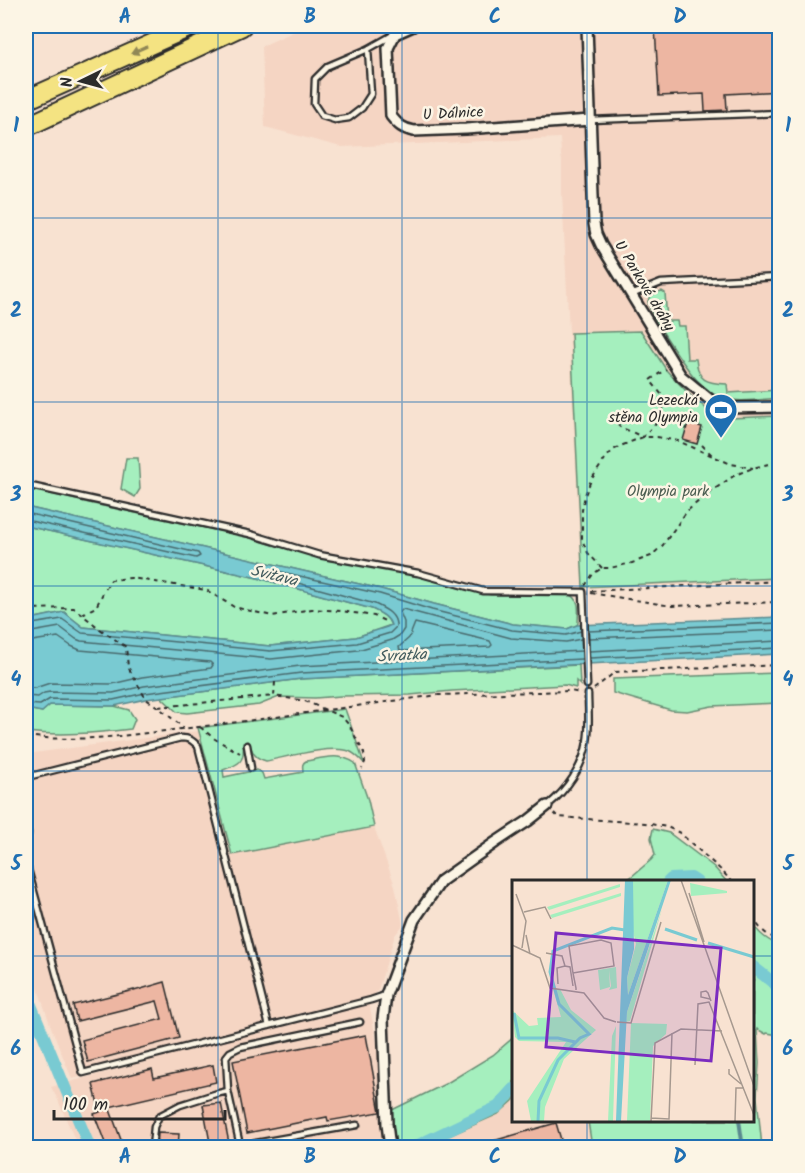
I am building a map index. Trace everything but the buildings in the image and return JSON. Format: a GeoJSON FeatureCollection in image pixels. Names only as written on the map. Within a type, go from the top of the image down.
{"type":"FeatureCollection","features":[{"type":"Feature","properties":{"kind":"highway"},"geometry":{"type":"LineString","coordinates":[[26,100],[192,26]]}},
{"type":"Feature","properties":{"kind":"highway"},"geometry":{"type":"LineString","coordinates":[[26,127],[242,26]]}},
{"type":"Feature","properties":{"kind":"street"},"geometry":{"type":"LineString","coordinates":[[395,34],[413,26]]}},
{"type":"Feature","properties":{"kind":"street","name":"U Parkové dráhy"},"geometry":{"type":"LineString","coordinates":[[587,26],[594,224],[601,245],[681,376],[723,408],[780,407]]}},
{"type":"Feature","properties":{"kind":"street","name":"U Dálnice"},"geometry":{"type":"LineString","coordinates":[[395,34],[388,48],[391,116],[397,125],[406,129],[414,131],[466,129],[590,120]]}},
{"type":"Feature","properties":{"kind":"street"},"geometry":{"type":"LineString","coordinates":[[390,1148],[383,1019],[386,995],[414,920],[441,881],[547,806]]}},
{"type":"Feature","properties":{"kind":"lane"},"geometry":{"type":"LineString","coordinates":[[368,49],[370,94],[362,108],[349,118],[335,120],[322,116],[314,104],[315,79],[327,66],[368,49],[395,34]]}},
{"type":"Feature","properties":{"kind":"lane"},"geometry":{"type":"LineString","coordinates":[[590,120],[780,113]]}},
{"type":"Feature","properties":{"kind":"lane"},"geometry":{"type":"LineString","coordinates":[[631,295],[661,283],[780,278]]}},
{"type":"Feature","properties":{"kind":"lane"},"geometry":{"type":"LineString","coordinates":[[26,484],[250,534],[319,555],[418,573],[483,591],[583,591],[587,685]]}},
{"type":"Feature","properties":{"kind":"lane"},"geometry":{"type":"LineString","coordinates":[[547,806],[563,790],[578,770],[582,760],[588,741],[588,694]]}},
{"type":"Feature","properties":{"kind":"lane"},"geometry":{"type":"LineString","coordinates":[[26,783],[31,776],[181,738],[193,740],[198,746],[269,1026]]}},
{"type":"Feature","properties":{"kind":"lane"},"geometry":{"type":"LineString","coordinates":[[247,745],[251,768]]}},
{"type":"Feature","properties":{"kind":"lane"},"geometry":{"type":"LineString","coordinates":[[26,823],[28,834],[26,842]]}},
{"type":"Feature","properties":{"kind":"lane"},"geometry":{"type":"LineString","coordinates":[[26,862],[83,1073],[386,995]]}},
{"type":"Feature","properties":{"kind":"lane"},"geometry":{"type":"LineString","coordinates":[[357,1125],[245,1145],[239,1141],[228,1091],[226,1057],[240,1047],[360,1022]]}},
{"type":"Feature","properties":{"kind":"lane"},"geometry":{"type":"LineString","coordinates":[[152,1148],[154,1127],[159,1116],[180,1105],[228,1091]]}},
{"type":"Feature","properties":{"kind":"path"},"geometry":{"type":"LineString","coordinates":[[602,568],[588,553],[582,540],[582,510],[585,495],[604,459],[613,450],[643,436],[659,420],[666,400],[650,380],[674,364]]}},
{"type":"Feature","properties":{"kind":"path"},"geometry":{"type":"LineString","coordinates":[[611,418],[620,427],[643,436],[678,441],[731,464],[753,468]]}},
{"type":"Feature","properties":{"kind":"path"},"geometry":{"type":"LineString","coordinates":[[702,445],[714,457]]}},
{"type":"Feature","properties":{"kind":"path"},"geometry":{"type":"LineString","coordinates":[[583,591],[593,574],[602,568],[632,563],[651,556],[663,545],[687,511],[735,475],[780,461]]}},
{"type":"Feature","properties":{"kind":"path"},"geometry":{"type":"LineString","coordinates":[[82,614],[96,607],[111,580],[131,578],[206,590],[234,607],[272,616],[312,609],[332,610],[374,616],[387,622]]}},
{"type":"Feature","properties":{"kind":"path"},"geometry":{"type":"LineString","coordinates":[[583,591],[780,581]]}},
{"type":"Feature","properties":{"kind":"path"},"geometry":{"type":"LineString","coordinates":[[583,591],[672,606],[780,602]]}},
{"type":"Feature","properties":{"kind":"path"},"geometry":{"type":"LineString","coordinates":[[26,609],[74,608],[126,647],[128,667],[146,699],[184,728]]}},
{"type":"Feature","properties":{"kind":"path"},"geometry":{"type":"LineString","coordinates":[[26,736],[101,737],[200,727],[325,709],[456,694],[570,692],[588,694],[615,672],[780,665]]}},
{"type":"Feature","properties":{"kind":"path"},"geometry":{"type":"LineString","coordinates":[[274,696],[275,682]]}},
{"type":"Feature","properties":{"kind":"path"},"geometry":{"type":"LineString","coordinates":[[158,707],[274,696],[305,701],[339,715],[349,724],[365,756],[362,769]]}},
{"type":"Feature","properties":{"kind":"path"},"geometry":{"type":"LineString","coordinates":[[200,727],[241,754],[249,756]]}},
{"type":"Feature","properties":{"kind":"path"},"geometry":{"type":"LineString","coordinates":[[547,806],[558,817],[645,823],[667,827],[680,833],[730,880]]}},
{"type":"Feature","properties":{"kind":"path"},"geometry":{"type":"LineString","coordinates":[[754,919],[766,935],[780,940]]}},
{"type":"Feature","properties":{"kind":"shaded area"},"geometry":{"type":"Polygon","coordinates":[[[306,26],[779,26],[779,581],[582,588],[560,138],[341,147],[265,127],[262,46],[306,26]]]}},
{"type":"Feature","properties":{"kind":"shaded area"},"geometry":{"type":"Polygon","coordinates":[[[199,731],[232,855],[374,827],[395,886],[403,925],[395,935],[378,990],[369,1002],[396,1147],[78,1147],[51,1087],[177,1053],[72,1079],[26,961],[26,754],[199,731]]]}},
{"type":"Feature","properties":{"kind":"shaded area"},"geometry":{"type":"Polygon","coordinates":[[[512,1102],[512,1122],[588,1122],[592,1147],[424,1148],[498,1114],[512,1102]]]}},
{"type":"Feature","properties":{"kind":"green space"},"geometry":{"type":"Polygon","coordinates":[[[662,291],[665,293],[667,321],[677,321],[678,326],[685,326],[687,359],[696,359],[699,372],[704,379],[727,384],[728,393],[778,390],[779,382],[779,398],[725,399],[716,396],[704,387],[677,354],[649,307],[650,297],[662,291]]]}},
{"type":"Feature","properties":{"kind":"green space","name":"Olympia park"},"geometry":{"type":"Polygon","coordinates":[[[641,331],[667,371],[709,411],[718,416],[731,418],[779,416],[779,578],[583,587],[571,333],[641,331]]]}},
{"type":"Feature","properties":{"kind":"green space"},"geometry":{"type":"Polygon","coordinates":[[[126,458],[138,458],[140,489],[135,497],[121,489],[126,458]]]}},
{"type":"Feature","properties":{"kind":"green space"},"geometry":{"type":"Polygon","coordinates":[[[26,488],[243,536],[327,560],[407,573],[491,595],[571,595],[578,603],[578,623],[567,629],[513,624],[381,589],[26,507],[26,488]]]}},
{"type":"Feature","properties":{"kind":"green space"},"geometry":{"type":"Polygon","coordinates":[[[26,526],[262,579],[372,609],[386,617],[391,625],[356,637],[270,646],[83,627],[64,612],[30,619],[26,605],[26,526]]]}},
{"type":"Feature","properties":{"kind":"green space"},"geometry":{"type":"Polygon","coordinates":[[[579,665],[580,685],[576,681],[576,688],[565,685],[410,695],[279,697],[259,705],[187,713],[177,712],[161,697],[301,679],[579,665]]]}},
{"type":"Feature","properties":{"kind":"green space"},"geometry":{"type":"Polygon","coordinates":[[[779,673],[779,703],[712,706],[687,711],[671,710],[613,693],[613,679],[779,673]]]}},
{"type":"Feature","properties":{"kind":"green space"},"geometry":{"type":"Polygon","coordinates":[[[50,705],[114,706],[129,710],[135,719],[131,729],[78,734],[26,732],[26,709],[42,712],[50,705]]]}},
{"type":"Feature","properties":{"kind":"green space"},"geometry":{"type":"Polygon","coordinates":[[[345,709],[364,763],[349,751],[331,749],[266,761],[255,754],[249,742],[243,743],[243,754],[240,761],[223,770],[224,777],[257,770],[262,773],[264,779],[303,772],[303,764],[306,761],[331,757],[349,760],[355,763],[368,800],[374,827],[232,855],[198,728],[345,709]]]}},
{"type":"Feature","properties":{"kind":"green space"},"geometry":{"type":"Polygon","coordinates":[[[653,829],[669,833],[714,867],[725,880],[627,880],[655,855],[651,838],[653,829]]]}},
{"type":"Feature","properties":{"kind":"green space"},"geometry":{"type":"Polygon","coordinates":[[[754,925],[764,937],[780,945],[779,1035],[766,1034],[757,1029],[759,1063],[757,1097],[762,1147],[592,1147],[588,1122],[754,1122],[754,925]]]}},
{"type":"Feature","properties":{"kind":"green space"},"geometry":{"type":"Polygon","coordinates":[[[512,1039],[512,1102],[498,1114],[424,1147],[396,1148],[390,1111],[447,1083],[493,1055],[512,1039]]]}},
{"type":"Feature","properties":{"kind":"water"},"geometry":{"type":"Polygon","coordinates":[[[26,507],[381,589],[513,624],[567,629],[577,625],[779,617],[779,654],[301,679],[146,699],[114,706],[50,705],[42,712],[26,709],[26,620],[64,612],[83,627],[270,646],[356,637],[391,625],[386,617],[372,609],[262,579],[26,526],[26,507]]]}},
{"type":"Feature","properties":{"kind":"waterway"},"geometry":{"type":"LineString","coordinates":[[670,880],[691,878],[694,880]]}},
{"type":"Feature","properties":{"kind":"waterway"},"geometry":{"type":"LineString","coordinates":[[754,968],[780,988]]}},
{"type":"Feature","properties":{"kind":"waterway"},"geometry":{"type":"LineString","coordinates":[[754,972],[755,968]]}},
{"type":"Feature","properties":{"kind":"waterway"},"geometry":{"type":"LineString","coordinates":[[26,993],[90,1148]]}},
{"type":"Feature","properties":{"kind":"waterway"},"geometry":{"type":"LineString","coordinates":[[412,1148],[498,1107],[512,1091]]}},
{"type":"Feature","properties":{"kind":"waterway"},"geometry":{"type":"LineString","coordinates":[[739,1122],[743,1148]]}},
{"type":"Feature","properties":{"kind":"place","name":"Lezecká stěna Olympia"},"geometry":{"type":"Point","coordinates":[721,439]}},
{"type":"Feature","properties":{"kind":"water label","name":"Svitava"},"geometry":{"type":"Point","coordinates":[274,576]}},
{"type":"Feature","properties":{"kind":"water label","name":"Svratka"},"geometry":{"type":"Point","coordinates":[402,656]}}]}
